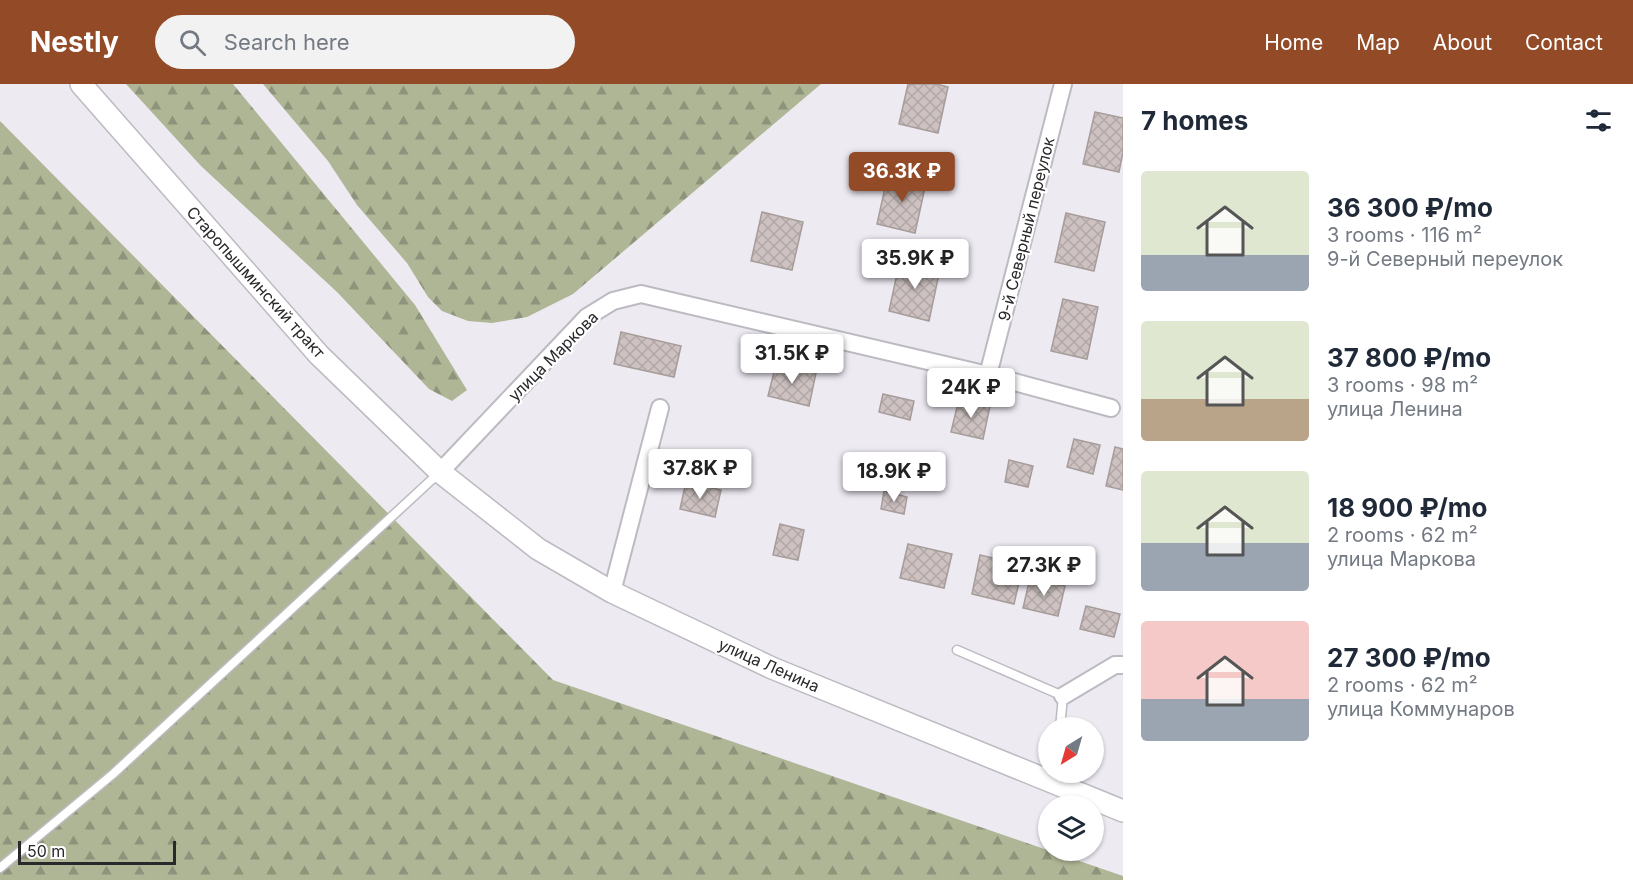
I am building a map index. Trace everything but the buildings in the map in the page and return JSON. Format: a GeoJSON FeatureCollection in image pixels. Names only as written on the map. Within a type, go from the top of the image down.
{"type":"FeatureCollection","features":[{"type":"Feature","properties":{"kind":"street","name":"Старопышминский тракт"},"geometry":{"type":"LineString","coordinates":[[81,84],[319,355],[440,472]]}},
{"type":"Feature","properties":{"kind":"street","name":"9-й Северный переулок"},"geometry":{"type":"LineString","coordinates":[[988,375],[1063,84]]}},
{"type":"Feature","properties":{"kind":"street","name":"улица Маркова"},"geometry":{"type":"LineString","coordinates":[[440,472],[587,317],[613,301],[641,294],[988,375],[1111,408]]}},
{"type":"Feature","properties":{"kind":"street"},"geometry":{"type":"LineString","coordinates":[[612,592],[660,408]]}},
{"type":"Feature","properties":{"kind":"street","name":"улица Ленина"},"geometry":{"type":"LineString","coordinates":[[440,472],[538,549],[612,592],[772,668],[1038,771]]}},
{"type":"Feature","properties":{"kind":"street"},"geometry":{"type":"LineString","coordinates":[[1063,696],[1115,665],[1123,665]]}},
{"type":"Feature","properties":{"kind":"street","name":"улица Ленина"},"geometry":{"type":"LineString","coordinates":[[1065,783],[1123,811]]}},
{"type":"Feature","properties":{"kind":"lane"},"geometry":{"type":"LineString","coordinates":[[0,868],[113,774],[440,472]]}},
{"type":"Feature","properties":{"kind":"lane"},"geometry":{"type":"LineString","coordinates":[[957,650],[1063,696],[1061,717]]}},
{"type":"Feature","properties":{"kind":"green space"},"geometry":{"type":"Polygon","coordinates":[[[126,84],[233,84],[415,305],[467,390],[452,401],[429,389],[337,292],[201,166],[126,84]]]}},
{"type":"Feature","properties":{"kind":"green space"},"geometry":{"type":"Polygon","coordinates":[[[263,84],[821,84],[573,294],[527,317],[492,323],[468,321],[442,311],[428,297],[407,263],[357,205],[328,161],[263,84]]]}},
{"type":"Feature","properties":{"kind":"green space"},"geometry":{"type":"Polygon","coordinates":[[[0,121],[553,680],[1038,847],[1038,861],[1079,861],[1123,876],[1123,880],[0,880],[0,121]]]}}]}
